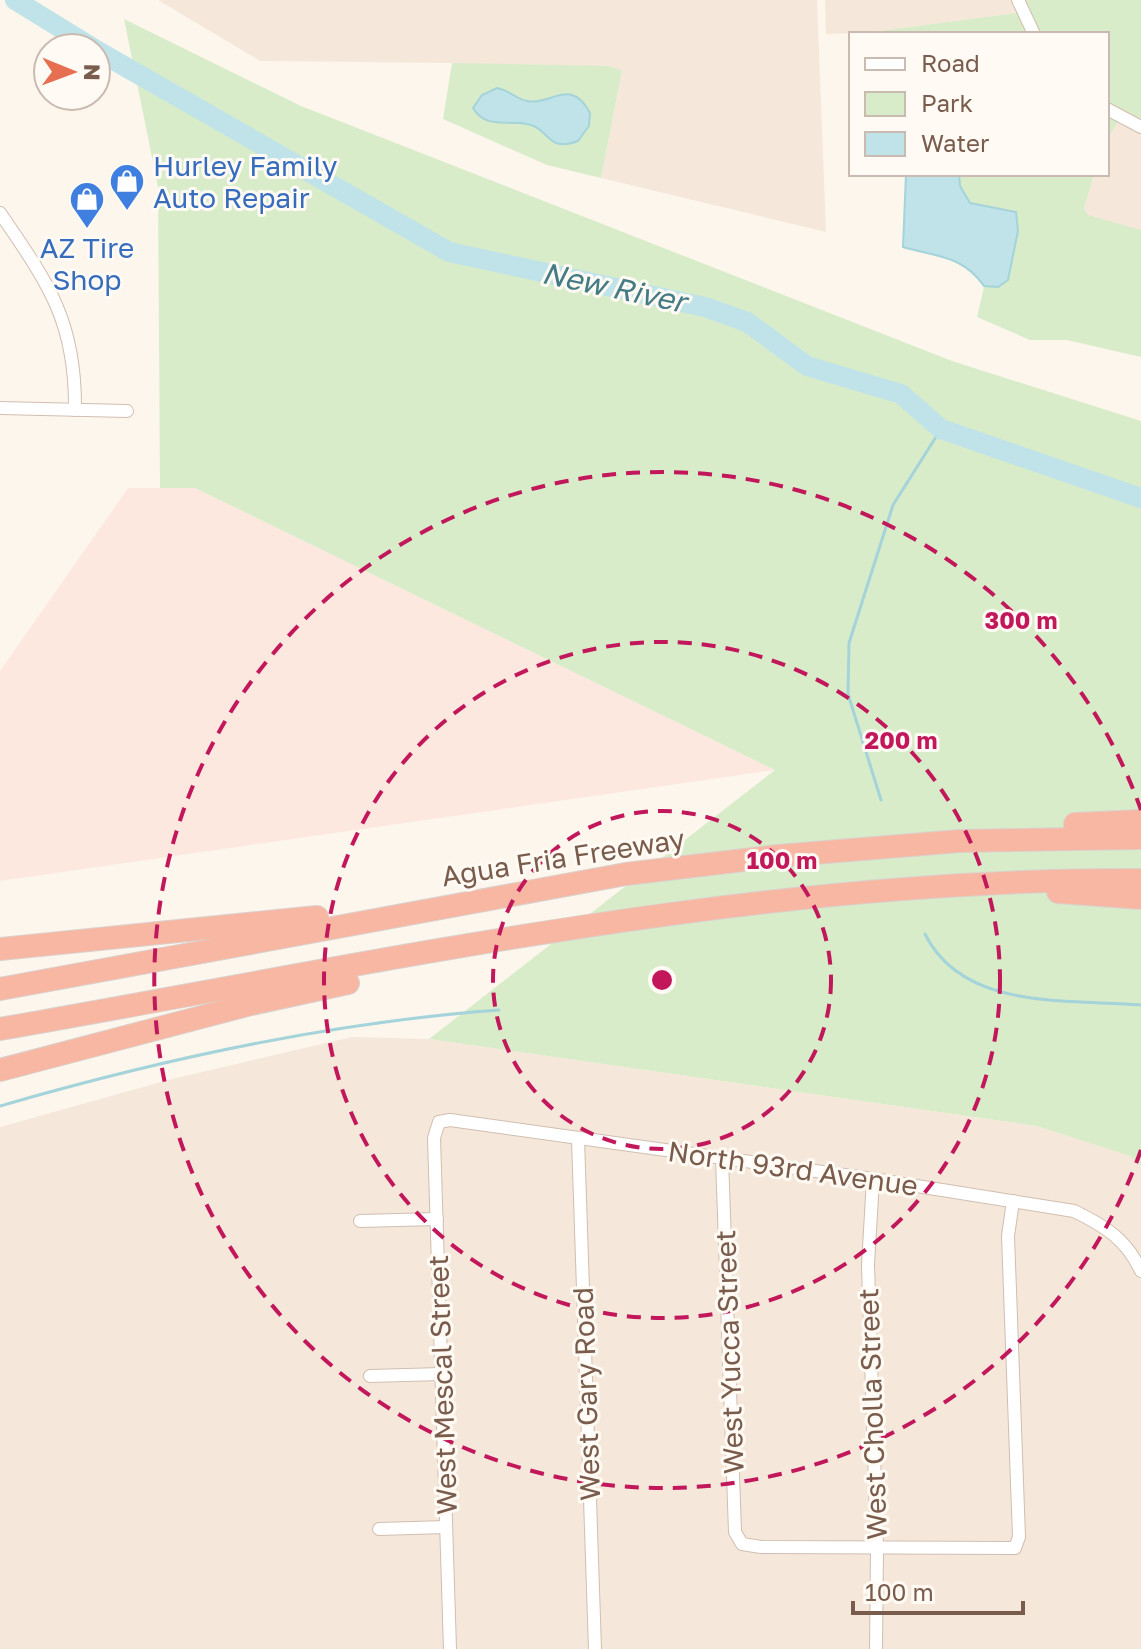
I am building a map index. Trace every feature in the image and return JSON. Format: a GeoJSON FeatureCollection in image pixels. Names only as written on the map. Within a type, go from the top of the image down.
{"type":"FeatureCollection","features":[{"type":"Feature","properties":{"kind":"highway"},"geometry":{"type":"LineString","coordinates":[[1016,841],[1067,824],[1141,821]]}},
{"type":"Feature","properties":{"kind":"highway","name":"Agua Fria Freeway"},"geometry":{"type":"LineString","coordinates":[[0,989],[626,874],[778,856],[960,841],[1141,838]]}},
{"type":"Feature","properties":{"kind":"highway"},"geometry":{"type":"LineString","coordinates":[[0,949],[339,915],[578,873],[626,874]]}},
{"type":"Feature","properties":{"kind":"highway"},"geometry":{"type":"LineString","coordinates":[[0,1029],[633,919],[817,894],[1018,881],[1141,880]]}},
{"type":"Feature","properties":{"kind":"highway"},"geometry":{"type":"LineString","coordinates":[[1018,881],[1069,895],[1141,898]]}},
{"type":"Feature","properties":{"kind":"highway"},"geometry":{"type":"LineString","coordinates":[[0,1070],[251,1004],[423,968],[588,940],[633,919]]}},
{"type":"Feature","properties":{"kind":"street"},"geometry":{"type":"LineString","coordinates":[[1018,0],[1033,32]]}},
{"type":"Feature","properties":{"kind":"street"},"geometry":{"type":"LineString","coordinates":[[1109,110],[1141,127]]}},
{"type":"Feature","properties":{"kind":"street"},"geometry":{"type":"LineString","coordinates":[[0,213],[52,291],[65,323],[74,359],[75,410]]}},
{"type":"Feature","properties":{"kind":"street"},"geometry":{"type":"LineString","coordinates":[[0,408],[127,411]]}},
{"type":"Feature","properties":{"kind":"street","name":"North 93rd Avenue"},"geometry":{"type":"LineString","coordinates":[[439,1122],[450,1120],[873,1179],[1074,1211],[1113,1231],[1133,1253],[1141,1271]]}},
{"type":"Feature","properties":{"kind":"street","name":"West Mescal Street"},"geometry":{"type":"LineString","coordinates":[[439,1122],[434,1138],[450,1649]]}},
{"type":"Feature","properties":{"kind":"street","name":"West Gary Road"},"geometry":{"type":"LineString","coordinates":[[578,1139],[595,1649]]}},
{"type":"Feature","properties":{"kind":"street","name":"West Yucca Street"},"geometry":{"type":"LineString","coordinates":[[722,1158],[735,1532],[742,1544],[761,1547],[877,1548]]}},
{"type":"Feature","properties":{"kind":"street","name":"West Cholla Street"},"geometry":{"type":"LineString","coordinates":[[873,1179],[868,1265],[877,1548],[876,1649]]}},
{"type":"Feature","properties":{"kind":"street"},"geometry":{"type":"LineString","coordinates":[[877,1548],[1015,1548],[1019,1537],[1008,1236],[1013,1201]]}},
{"type":"Feature","properties":{"kind":"street"},"geometry":{"type":"LineString","coordinates":[[360,1221],[437,1219]]}},
{"type":"Feature","properties":{"kind":"street"},"geometry":{"type":"LineString","coordinates":[[370,1376],[442,1374]]}},
{"type":"Feature","properties":{"kind":"street"},"geometry":{"type":"LineString","coordinates":[[379,1529],[446,1527]]}},
{"type":"Feature","properties":{"kind":"shaded area"},"geometry":{"type":"Polygon","coordinates":[[[158,0],[817,0],[826,232],[601,178],[622,71],[452,63],[260,61],[158,0]]]}},
{"type":"Feature","properties":{"kind":"shaded area"},"geometry":{"type":"Polygon","coordinates":[[[825,0],[1020,0],[1023,12],[872,32],[826,34],[825,0]]]}},
{"type":"Feature","properties":{"kind":"shaded area"},"geometry":{"type":"Polygon","coordinates":[[[1120,118],[1141,127],[1141,230],[1102,222],[1088,216],[1084,209],[1093,176],[1109,176],[1109,137],[1120,118]]]}},
{"type":"Feature","properties":{"kind":"shaded area"},"geometry":{"type":"Polygon","coordinates":[[[128,488],[195,488],[775,770],[0,881],[0,671],[128,488]]]}},
{"type":"Feature","properties":{"kind":"shaded area"},"geometry":{"type":"Polygon","coordinates":[[[352,1037],[429,1039],[1037,1126],[1131,1156],[1141,1165],[1141,1649],[0,1649],[0,1127],[172,1079],[352,1037]]]}},
{"type":"Feature","properties":{"kind":"green space"},"geometry":{"type":"Polygon","coordinates":[[[1020,0],[1141,0],[1141,127],[1120,118],[1109,137],[1109,32],[872,32],[1023,12],[1020,0]]]}},
{"type":"Feature","properties":{"kind":"green space"},"geometry":{"type":"Polygon","coordinates":[[[124,19],[301,106],[952,361],[1141,421],[1141,1165],[1130,1156],[1037,1126],[429,1039],[775,770],[195,488],[160,488],[158,187],[124,19]]]}},
{"type":"Feature","properties":{"kind":"green space"},"geometry":{"type":"Polygon","coordinates":[[[452,63],[609,66],[622,71],[601,178],[547,165],[443,119],[452,63]]]}},
{"type":"Feature","properties":{"kind":"green space"},"geometry":{"type":"Polygon","coordinates":[[[906,176],[1093,176],[1084,209],[1088,215],[1141,230],[1141,357],[1067,340],[1030,340],[977,317],[984,287],[976,277],[958,263],[903,247],[906,176]]]}},
{"type":"Feature","properties":{"kind":"water"},"geometry":{"type":"Polygon","coordinates":[[[497,88],[527,101],[568,94],[576,96],[590,113],[589,126],[578,141],[560,144],[534,126],[484,119],[473,108],[482,95],[497,88]]]}},
{"type":"Feature","properties":{"kind":"water"},"geometry":{"type":"Polygon","coordinates":[[[906,176],[959,176],[960,186],[970,203],[1016,212],[1018,231],[1008,280],[998,287],[984,286],[958,263],[903,247],[906,176]]]}},
{"type":"Feature","properties":{"kind":"waterway","name":"New River"},"geometry":{"type":"LineString","coordinates":[[15,0],[67,32]]}},
{"type":"Feature","properties":{"kind":"waterway","name":"New River"},"geometry":{"type":"LineString","coordinates":[[112,59],[449,252],[705,307],[747,322],[807,366],[901,394],[941,429],[1141,498]]}},
{"type":"Feature","properties":{"kind":"waterway"},"geometry":{"type":"LineString","coordinates":[[881,800],[848,694],[849,643],[893,505],[941,429]]}},
{"type":"Feature","properties":{"kind":"waterway"},"geometry":{"type":"LineString","coordinates":[[925,934],[942,959],[965,977],[991,989],[1051,1000],[1141,1005]]}},
{"type":"Feature","properties":{"kind":"waterway"},"geometry":{"type":"LineString","coordinates":[[0,1106],[122,1073],[247,1045],[374,1024],[499,1010]]}},
{"type":"Feature","properties":{"kind":"place","name":"Hurley Family Auto Repair"},"geometry":{"type":"Point","coordinates":[127,212]}},
{"type":"Feature","properties":{"kind":"place","name":"AZ Tire Shop"},"geometry":{"type":"Point","coordinates":[87,230]}}]}
